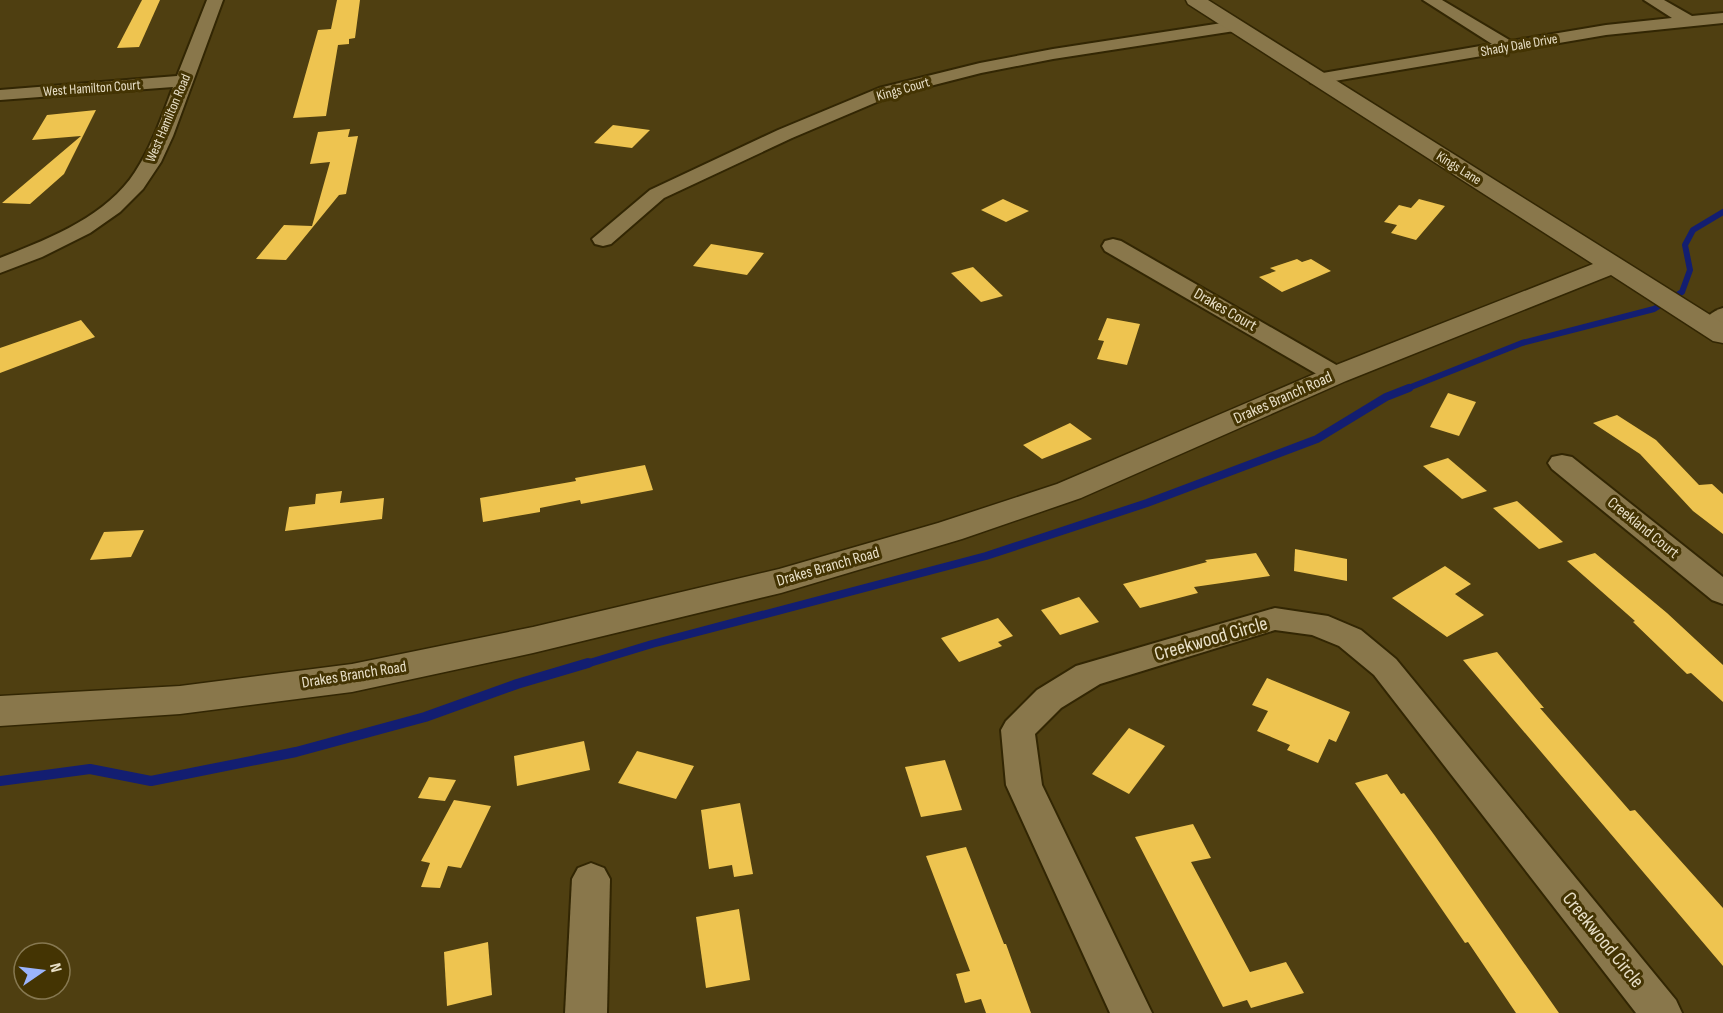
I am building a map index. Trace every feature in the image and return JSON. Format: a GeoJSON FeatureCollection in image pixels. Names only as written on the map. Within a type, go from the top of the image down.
{"type":"FeatureCollection","features":[{"type":"Feature","properties":{"kind":"street","name":"West Hamilton Road"},"geometry":{"type":"LineString","coordinates":[[0,266],[52,245],[98,219],[128,194],[146,169],[160,143],[215,0]]}},
{"type":"Feature","properties":{"kind":"street","name":"Kings Lane"},"geometry":{"type":"LineString","coordinates":[[1195,0],[1613,265],[1719,326]]}},
{"type":"Feature","properties":{"kind":"street"},"geometry":{"type":"LineString","coordinates":[[1431,0],[1509,47]]}},
{"type":"Feature","properties":{"kind":"street"},"geometry":{"type":"LineString","coordinates":[[1652,0],[1689,21]]}},
{"type":"Feature","properties":{"kind":"street","name":"Shady Dale Drive"},"geometry":{"type":"LineString","coordinates":[[1317,79],[1606,30],[1723,18]]}},
{"type":"Feature","properties":{"kind":"street","name":"Kings Court"},"geometry":{"type":"LineString","coordinates":[[603,239],[657,194],[785,134],[885,92],[980,68],[1042,56],[1235,26]]}},
{"type":"Feature","properties":{"kind":"street","name":"West Hamilton Court"},"geometry":{"type":"LineString","coordinates":[[0,95],[184,81]]}},
{"type":"Feature","properties":{"kind":"street","name":"Drakes Court"},"geometry":{"type":"LineString","coordinates":[[1113,246],[1336,375]]}},
{"type":"Feature","properties":{"kind":"street","name":"Drakes Branch Road"},"geometry":{"type":"LineString","coordinates":[[0,711],[180,700],[352,678],[533,640],[781,581],[950,531],[1069,491],[1336,375],[1613,265]]}},
{"type":"Feature","properties":{"kind":"street","name":"Creekland Court"},"geometry":{"type":"LineString","coordinates":[[1562,463],[1723,593]]}},
{"type":"Feature","properties":{"kind":"street","name":"Creekwood Circle"},"geometry":{"type":"LineString","coordinates":[[1131,1013],[1024,785],[1018,730],[1049,699],[1088,675],[1275,619],[1317,624],[1350,638],[1386,667],[1661,1013]]}},
{"type":"Feature","properties":{"kind":"street"},"geometry":{"type":"LineString","coordinates":[[586,1013],[591,879]]}},
{"type":"Feature","properties":{"kind":"building"},"geometry":{"type":"Polygon","coordinates":[[[142,0],[160,0],[139,47],[117,48],[142,0]]]}},
{"type":"Feature","properties":{"kind":"building"},"geometry":{"type":"Polygon","coordinates":[[[337,0],[360,0],[355,38],[349,39],[349,44],[338,45],[326,116],[293,118],[318,30],[331,29],[337,0]]]}},
{"type":"Feature","properties":{"kind":"building"},"geometry":{"type":"Polygon","coordinates":[[[96,110],[64,174],[30,204],[2,203],[81,136],[32,140],[47,115],[96,110]]]}},
{"type":"Feature","properties":{"kind":"building"},"geometry":{"type":"Polygon","coordinates":[[[613,125],[650,130],[632,148],[594,143],[613,125]]]}},
{"type":"Feature","properties":{"kind":"building"},"geometry":{"type":"Polygon","coordinates":[[[350,129],[348,137],[358,136],[346,194],[339,195],[286,260],[256,259],[284,225],[312,226],[330,162],[310,164],[318,132],[350,129]]]}},
{"type":"Feature","properties":{"kind":"building"},"geometry":{"type":"Polygon","coordinates":[[[1003,199],[1029,211],[1006,222],[981,210],[1003,199]]]}},
{"type":"Feature","properties":{"kind":"building"},"geometry":{"type":"Polygon","coordinates":[[[1419,199],[1445,206],[1416,240],[1391,233],[1397,225],[1384,222],[1399,205],[1411,208],[1419,199]]]}},
{"type":"Feature","properties":{"kind":"building"},"geometry":{"type":"Polygon","coordinates":[[[711,244],[764,253],[747,275],[693,266],[711,244]]]}},
{"type":"Feature","properties":{"kind":"building"},"geometry":{"type":"Polygon","coordinates":[[[1297,259],[1302,262],[1311,259],[1331,271],[1282,292],[1259,277],[1276,271],[1270,268],[1297,259]]]}},
{"type":"Feature","properties":{"kind":"building"},"geometry":{"type":"Polygon","coordinates":[[[973,267],[1003,296],[981,302],[951,273],[973,267]]]}},
{"type":"Feature","properties":{"kind":"building"},"geometry":{"type":"Polygon","coordinates":[[[1107,318],[1140,324],[1127,365],[1097,359],[1104,341],[1098,340],[1107,318]]]}},
{"type":"Feature","properties":{"kind":"building"},"geometry":{"type":"Polygon","coordinates":[[[81,320],[95,337],[0,373],[0,348],[81,320]]]}},
{"type":"Feature","properties":{"kind":"building"},"geometry":{"type":"Polygon","coordinates":[[[1448,393],[1476,402],[1459,436],[1430,427],[1448,393]]]}},
{"type":"Feature","properties":{"kind":"building"},"geometry":{"type":"Polygon","coordinates":[[[1617,415],[1656,440],[1699,485],[1712,484],[1723,494],[1723,534],[1693,511],[1640,454],[1593,423],[1617,415]]]}},
{"type":"Feature","properties":{"kind":"building"},"geometry":{"type":"Polygon","coordinates":[[[1070,423],[1092,439],[1042,459],[1023,445],[1070,423]]]}},
{"type":"Feature","properties":{"kind":"building"},"geometry":{"type":"Polygon","coordinates":[[[1448,458],[1487,491],[1462,499],[1423,466],[1448,458]]]}},
{"type":"Feature","properties":{"kind":"building"},"geometry":{"type":"Polygon","coordinates":[[[645,465],[653,490],[581,504],[580,500],[540,508],[540,512],[483,522],[480,498],[576,481],[575,478],[645,465]]]}},
{"type":"Feature","properties":{"kind":"building"},"geometry":{"type":"Polygon","coordinates":[[[342,491],[340,503],[384,498],[382,519],[285,531],[289,507],[315,504],[316,494],[342,491]]]}},
{"type":"Feature","properties":{"kind":"building"},"geometry":{"type":"Polygon","coordinates":[[[1517,501],[1563,542],[1539,549],[1493,508],[1517,501]]]}},
{"type":"Feature","properties":{"kind":"building"},"geometry":{"type":"Polygon","coordinates":[[[144,530],[131,557],[90,560],[104,532],[144,530]]]}},
{"type":"Feature","properties":{"kind":"building"},"geometry":{"type":"Polygon","coordinates":[[[1295,549],[1347,559],[1347,581],[1294,571],[1295,549]]]}},
{"type":"Feature","properties":{"kind":"building"},"geometry":{"type":"Polygon","coordinates":[[[1256,553],[1270,576],[1194,587],[1198,593],[1140,608],[1123,584],[1207,562],[1205,560],[1256,553]]]}},
{"type":"Feature","properties":{"kind":"building"},"geometry":{"type":"Polygon","coordinates":[[[1595,553],[1667,613],[1723,665],[1723,702],[1691,673],[1687,674],[1633,622],[1635,621],[1567,561],[1595,553]]]}},
{"type":"Feature","properties":{"kind":"building"},"geometry":{"type":"Polygon","coordinates":[[[1445,566],[1471,584],[1455,594],[1484,615],[1447,637],[1392,598],[1445,566]]]}},
{"type":"Feature","properties":{"kind":"building"},"geometry":{"type":"Polygon","coordinates":[[[1079,597],[1099,622],[1060,635],[1041,610],[1079,597]]]}},
{"type":"Feature","properties":{"kind":"building"},"geometry":{"type":"Polygon","coordinates":[[[998,618],[1013,636],[998,642],[1002,646],[959,662],[941,638],[998,618]]]}},
{"type":"Feature","properties":{"kind":"building"},"geometry":{"type":"Polygon","coordinates":[[[1497,652],[1544,708],[1540,708],[1630,811],[1635,810],[1723,908],[1723,966],[1463,660],[1497,652]]]}},
{"type":"Feature","properties":{"kind":"building"},"geometry":{"type":"Polygon","coordinates":[[[1267,678],[1350,712],[1336,742],[1329,739],[1318,763],[1287,750],[1290,745],[1257,731],[1268,711],[1252,705],[1267,678]]]}},
{"type":"Feature","properties":{"kind":"building"},"geometry":{"type":"Polygon","coordinates":[[[1129,728],[1165,746],[1129,794],[1092,774],[1129,728]]]}},
{"type":"Feature","properties":{"kind":"building"},"geometry":{"type":"Polygon","coordinates":[[[584,741],[590,770],[517,786],[514,756],[584,741]]]}},
{"type":"Feature","properties":{"kind":"building"},"geometry":{"type":"Polygon","coordinates":[[[637,751],[694,766],[676,799],[618,783],[637,751]]]}},
{"type":"Feature","properties":{"kind":"building"},"geometry":{"type":"Polygon","coordinates":[[[945,760],[962,810],[921,817],[905,767],[945,760]]]}},
{"type":"Feature","properties":{"kind":"building"},"geometry":{"type":"Polygon","coordinates":[[[1387,774],[1401,794],[1404,793],[1435,836],[1559,1013],[1516,1013],[1468,942],[1465,943],[1355,783],[1387,774]]]}},
{"type":"Feature","properties":{"kind":"building"},"geometry":{"type":"Polygon","coordinates":[[[429,777],[456,780],[445,801],[418,798],[429,777]]]}},
{"type":"Feature","properties":{"kind":"building"},"geometry":{"type":"Polygon","coordinates":[[[454,800],[491,806],[461,868],[448,866],[440,888],[421,887],[430,863],[421,861],[454,800]]]}},
{"type":"Feature","properties":{"kind":"building"},"geometry":{"type":"Polygon","coordinates":[[[740,803],[753,874],[734,877],[732,865],[709,869],[701,810],[740,803]]]}},
{"type":"Feature","properties":{"kind":"building"},"geometry":{"type":"Polygon","coordinates":[[[1193,824],[1211,858],[1191,862],[1250,972],[1286,962],[1304,993],[1251,1008],[1247,1000],[1223,1007],[1135,837],[1193,824]]]}},
{"type":"Feature","properties":{"kind":"building"},"geometry":{"type":"Polygon","coordinates":[[[966,847],[1004,944],[1006,944],[1031,1013],[986,1013],[981,999],[965,1003],[956,974],[970,971],[926,856],[966,847]]]}},
{"type":"Feature","properties":{"kind":"building"},"geometry":{"type":"Polygon","coordinates":[[[739,909],[750,980],[706,988],[696,917],[739,909]]]}},
{"type":"Feature","properties":{"kind":"building"},"geometry":{"type":"Polygon","coordinates":[[[488,942],[492,995],[447,1006],[444,952],[488,942]]]}},
{"type":"Feature","properties":{"kind":"waterway"},"geometry":{"type":"LineString","coordinates":[[1406,389],[1522,343],[1654,309],[1682,292],[1690,270],[1685,245],[1693,230],[1723,212]]}},
{"type":"Feature","properties":{"kind":"waterway"},"geometry":{"type":"LineString","coordinates":[[583,665],[652,644],[986,556],[1147,503],[1317,439],[1386,397],[1409,388]]}},
{"type":"Feature","properties":{"kind":"waterway"},"geometry":{"type":"LineString","coordinates":[[0,781],[90,769],[151,781],[296,752],[425,717],[517,684],[588,663]]}}]}
